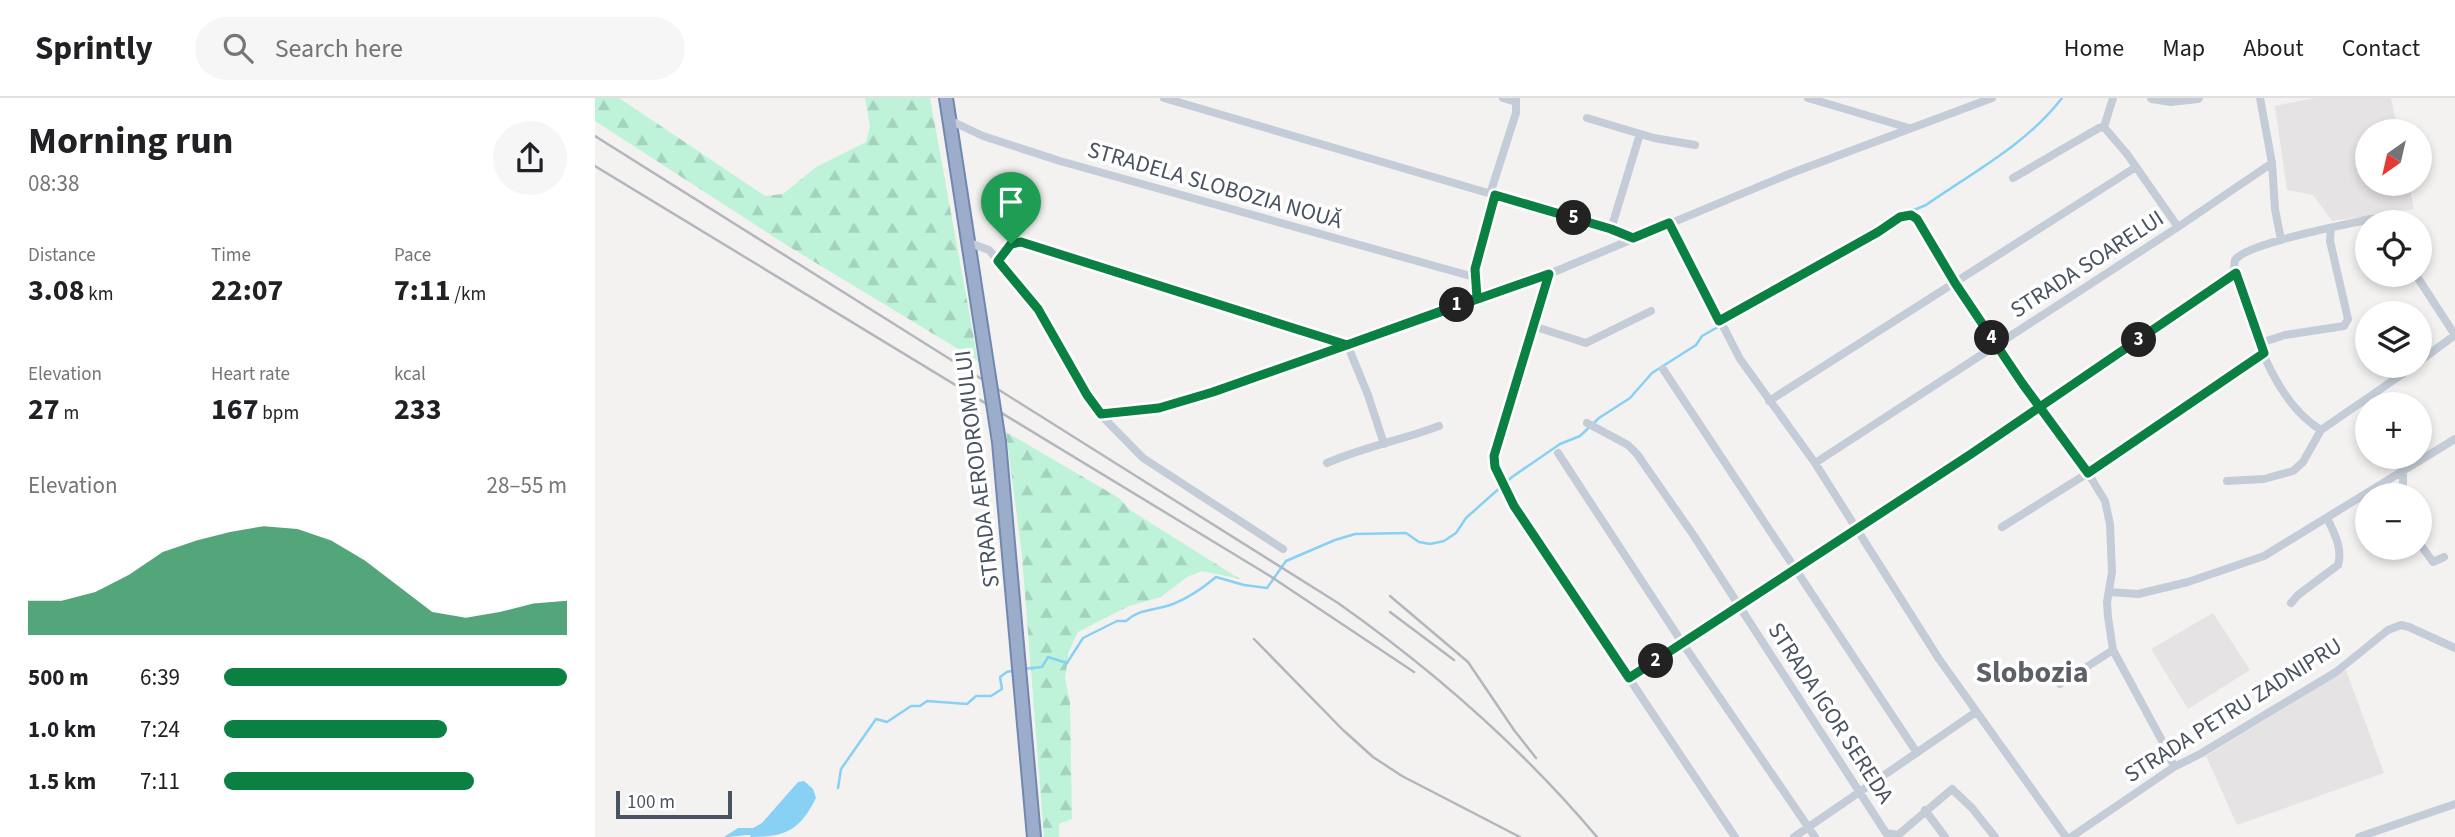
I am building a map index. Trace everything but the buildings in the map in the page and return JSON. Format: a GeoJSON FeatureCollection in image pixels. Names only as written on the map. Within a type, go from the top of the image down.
{"type":"FeatureCollection","features":[{"type":"Feature","properties":{"kind":"highway","name":"STRADA AERODROMULUI"},"geometry":{"type":"LineString","coordinates":[[946,98],[999,442],[1034,837]]}},
{"type":"Feature","properties":{"kind":"street"},"geometry":{"type":"LineString","coordinates":[[1164,98],[1185,101],[1611,229],[1633,238]]}},
{"type":"Feature","properties":{"kind":"street"},"geometry":{"type":"LineString","coordinates":[[1477,298],[1474,277],[1492,194],[1516,113],[1516,100],[1503,98]]}},
{"type":"Feature","properties":{"kind":"street"},"geometry":{"type":"LineString","coordinates":[[1808,98],[1909,128]]}},
{"type":"Feature","properties":{"kind":"street"},"geometry":{"type":"LineString","coordinates":[[1101,414],[1159,408],[1175,403],[1549,274],[1669,223],[1992,98]]}},
{"type":"Feature","properties":{"kind":"street"},"geometry":{"type":"LineString","coordinates":[[2104,127],[2113,98]]}},
{"type":"Feature","properties":{"kind":"street"},"geometry":{"type":"LineString","coordinates":[[2152,98],[2171,101],[2198,98]]}},
{"type":"Feature","properties":{"kind":"street"},"geometry":{"type":"LineString","coordinates":[[2260,98],[2272,163],[2275,209],[2281,240]]}},
{"type":"Feature","properties":{"kind":"street"},"geometry":{"type":"LineString","coordinates":[[1587,118],[1640,134],[1695,145]]}},
{"type":"Feature","properties":{"kind":"street","name":"STRADELA SLOBOZIA NOUĂ"},"geometry":{"type":"LineString","coordinates":[[949,120],[974,132],[1060,161],[1474,277]]}},
{"type":"Feature","properties":{"kind":"street"},"geometry":{"type":"LineString","coordinates":[[2104,127],[2178,227]]}},
{"type":"Feature","properties":{"kind":"street"},"geometry":{"type":"LineString","coordinates":[[2013,178],[2104,127]]}},
{"type":"Feature","properties":{"kind":"street"},"geometry":{"type":"LineString","coordinates":[[1611,229],[1640,134]]}},
{"type":"Feature","properties":{"kind":"street","name":"STRADA SOARELUI"},"geometry":{"type":"LineString","coordinates":[[1815,463],[2272,163]]}},
{"type":"Feature","properties":{"kind":"street"},"geometry":{"type":"LineString","coordinates":[[1769,401],[2136,167]]}},
{"type":"Feature","properties":{"kind":"street"},"geometry":{"type":"LineString","coordinates":[[1719,321],[1904,215],[1913,216],[2038,407],[2088,473],[2108,508],[2112,572],[2108,617],[2113,650],[2174,767]]}},
{"type":"Feature","properties":{"kind":"street"},"geometry":{"type":"LineString","coordinates":[[2321,430],[2303,417],[2291,403],[2264,353],[2236,273],[2235,262],[2239,254],[2281,240],[2355,222]]}},
{"type":"Feature","properties":{"kind":"street","name":"STRADA PETRU ZADNIPRU"},"geometry":{"type":"LineString","coordinates":[[1669,223],[1740,359],[1815,463],[1939,659],[2069,837],[2174,767],[2336,671],[2395,626],[2409,627],[2455,648]]}},
{"type":"Feature","properties":{"kind":"street"},"geometry":{"type":"LineString","coordinates":[[2260,343],[2285,335],[2344,326],[2347,323],[2330,241],[2331,228]]}},
{"type":"Feature","properties":{"kind":"street"},"geometry":{"type":"LineString","coordinates":[[967,242],[989,250],[1038,309],[1087,395],[1101,414],[1143,458],[1283,549]]}},
{"type":"Feature","properties":{"kind":"street"},"geometry":{"type":"LineString","coordinates":[[998,261],[1011,244],[1021,242],[1347,345],[1368,395],[1384,444]]}},
{"type":"Feature","properties":{"kind":"street"},"geometry":{"type":"LineString","coordinates":[[1629,678],[1858,529],[2236,273]]}},
{"type":"Feature","properties":{"kind":"street"},"geometry":{"type":"LineString","coordinates":[[1549,274],[1494,456],[1495,467],[1514,506],[1735,837]]}},
{"type":"Feature","properties":{"kind":"street"},"geometry":{"type":"LineString","coordinates":[[2424,287],[2455,335],[2432,352]]}},
{"type":"Feature","properties":{"kind":"street"},"geometry":{"type":"LineString","coordinates":[[1533,326],[1586,343],[1651,312]]}},
{"type":"Feature","properties":{"kind":"street"},"geometry":{"type":"LineString","coordinates":[[2002,527],[2088,473],[2264,353]]}},
{"type":"Feature","properties":{"kind":"street"},"geometry":{"type":"LineString","coordinates":[[1663,369],[1917,753]]}},
{"type":"Feature","properties":{"kind":"street"},"geometry":{"type":"LineString","coordinates":[[2227,481],[2264,479],[2293,471],[2303,462],[2321,430],[2397,378]]}},
{"type":"Feature","properties":{"kind":"street","name":"STRADA IGOR SEREDA"},"geometry":{"type":"LineString","coordinates":[[1587,423],[1628,445],[1637,454],[1886,833],[1898,835],[1926,810]]}},
{"type":"Feature","properties":{"kind":"street"},"geometry":{"type":"LineString","coordinates":[[1327,463],[1355,450],[1384,444],[1439,426]]}},
{"type":"Feature","properties":{"kind":"street"},"geometry":{"type":"LineString","coordinates":[[2109,592],[2138,594],[2188,582],[2264,556],[2455,439]]}},
{"type":"Feature","properties":{"kind":"street"},"geometry":{"type":"LineString","coordinates":[[1558,453],[1683,644],[1815,837]]}},
{"type":"Feature","properties":{"kind":"street"},"geometry":{"type":"LineString","coordinates":[[2403,470],[2403,483]]}},
{"type":"Feature","properties":{"kind":"street"},"geometry":{"type":"LineString","coordinates":[[2291,603],[2338,565],[2338,546],[2327,518]]}},
{"type":"Feature","properties":{"kind":"street"},"geometry":{"type":"LineString","coordinates":[[2432,560],[2433,562],[2444,557]]}},
{"type":"Feature","properties":{"kind":"street"},"geometry":{"type":"LineString","coordinates":[[2060,684],[2113,650]]}},
{"type":"Feature","properties":{"kind":"street"},"geometry":{"type":"LineString","coordinates":[[1794,837],[1976,712]]}},
{"type":"Feature","properties":{"kind":"street"},"geometry":{"type":"LineString","coordinates":[[1945,837],[1926,810],[1952,789],[1972,808],[1995,837]]}},
{"type":"Feature","properties":{"kind":"street"},"geometry":{"type":"LineString","coordinates":[[2359,837],[2455,804]]}},
{"type":"Feature","properties":{"kind":"shaded area"},"geometry":{"type":"Polygon","coordinates":[[[2314,98],[2391,98],[2395,119],[2355,119],[2355,196],[2411,196],[2414,209],[2355,210],[2355,218],[2332,221],[2313,195],[2287,190],[2275,106],[2314,98]]]}},
{"type":"Feature","properties":{"kind":"shaded area"},"geometry":{"type":"Polygon","coordinates":[[[2213,613],[2250,670],[2188,709],[2151,649],[2213,613]]]}},
{"type":"Feature","properties":{"kind":"shaded area"},"geometry":{"type":"Polygon","coordinates":[[[2346,670],[2384,773],[2237,825],[2206,756],[2346,670]]]}},
{"type":"Feature","properties":{"kind":"green space"},"geometry":{"type":"Polygon","coordinates":[[[595,98],[619,98],[765,196],[783,194],[816,167],[866,142],[870,126],[865,98],[930,98],[978,361],[788,246],[595,121],[595,98]]]}},
{"type":"Feature","properties":{"kind":"green space"},"geometry":{"type":"Polygon","coordinates":[[[1006,432],[1119,498],[1130,510],[1240,579],[1202,571],[1187,577],[1161,597],[1129,606],[1078,632],[1069,651],[1065,678],[1070,702],[1072,819],[1059,824],[1059,837],[1044,837],[1022,556],[1006,432]]]}},
{"type":"Feature","properties":{"kind":"water"},"geometry":{"type":"Polygon","coordinates":[[[804,781],[813,789],[816,798],[804,818],[791,830],[763,837],[724,837],[738,828],[753,828],[762,823],[798,782],[804,781]]]}},
{"type":"Feature","properties":{"kind":"waterway"},"geometry":{"type":"LineString","coordinates":[[1914,210],[1926,205],[2016,143],[2062,98]]}},
{"type":"Feature","properties":{"kind":"waterway"},"geometry":{"type":"LineString","coordinates":[[1022,669],[1042,667],[1048,657],[1067,663],[1083,638],[1117,621],[1126,621],[1142,612],[1179,602],[1216,577],[1267,588],[1286,561],[1335,540],[1355,534],[1406,533],[1419,542],[1430,544],[1444,541],[1456,533],[1466,518],[1512,477],[1560,444],[1580,436],[1599,418],[1630,398],[1652,373],[1696,345],[1702,336],[1894,227],[1901,220]]}},
{"type":"Feature","properties":{"kind":"waterway"},"geometry":{"type":"LineString","coordinates":[[838,788],[841,769],[876,719],[887,722],[911,706],[920,706],[927,701],[967,704],[976,696],[991,696],[1002,689],[1000,677],[1016,670]]}},
{"type":"Feature","properties":{"kind":"railway"},"geometry":{"type":"LineString","coordinates":[[595,136],[1338,603],[1408,655],[1475,712],[1538,772],[1597,837]]}},
{"type":"Feature","properties":{"kind":"railway"},"geometry":{"type":"LineString","coordinates":[[595,166],[1270,576],[1414,672]]}},
{"type":"Feature","properties":{"kind":"railway"},"geometry":{"type":"LineString","coordinates":[[1390,596],[1468,662],[1536,758]]}},
{"type":"Feature","properties":{"kind":"railway"},"geometry":{"type":"LineString","coordinates":[[1390,612],[1454,660]]}},
{"type":"Feature","properties":{"kind":"railway"},"geometry":{"type":"LineString","coordinates":[[1254,639],[1373,757],[1402,776],[1520,837]]}},
{"type":"Feature","properties":{"kind":"district","name":"Slobozia"},"geometry":{"type":"Point","coordinates":[2032,672]}},
{"type":"Feature","properties":{"kind":"route"},"geometry":{"type":"LineString","coordinates":[[1011,244],[998,261],[1038,309],[1087,395],[1101,414],[1159,408],[1213,392],[1347,345],[1477,298],[1549,274],[1494,462],[1514,506],[1629,678],[1971,454],[2038,407],[2236,273],[2264,353],[2088,473],[2038,407],[1955,283],[1917,219],[1908,214],[1719,321],[1669,223],[1633,238],[1495,195],[1475,269],[1477,298],[1412,321],[1347,345],[1173,289],[1093,267],[1021,242],[1011,244]]}}]}
